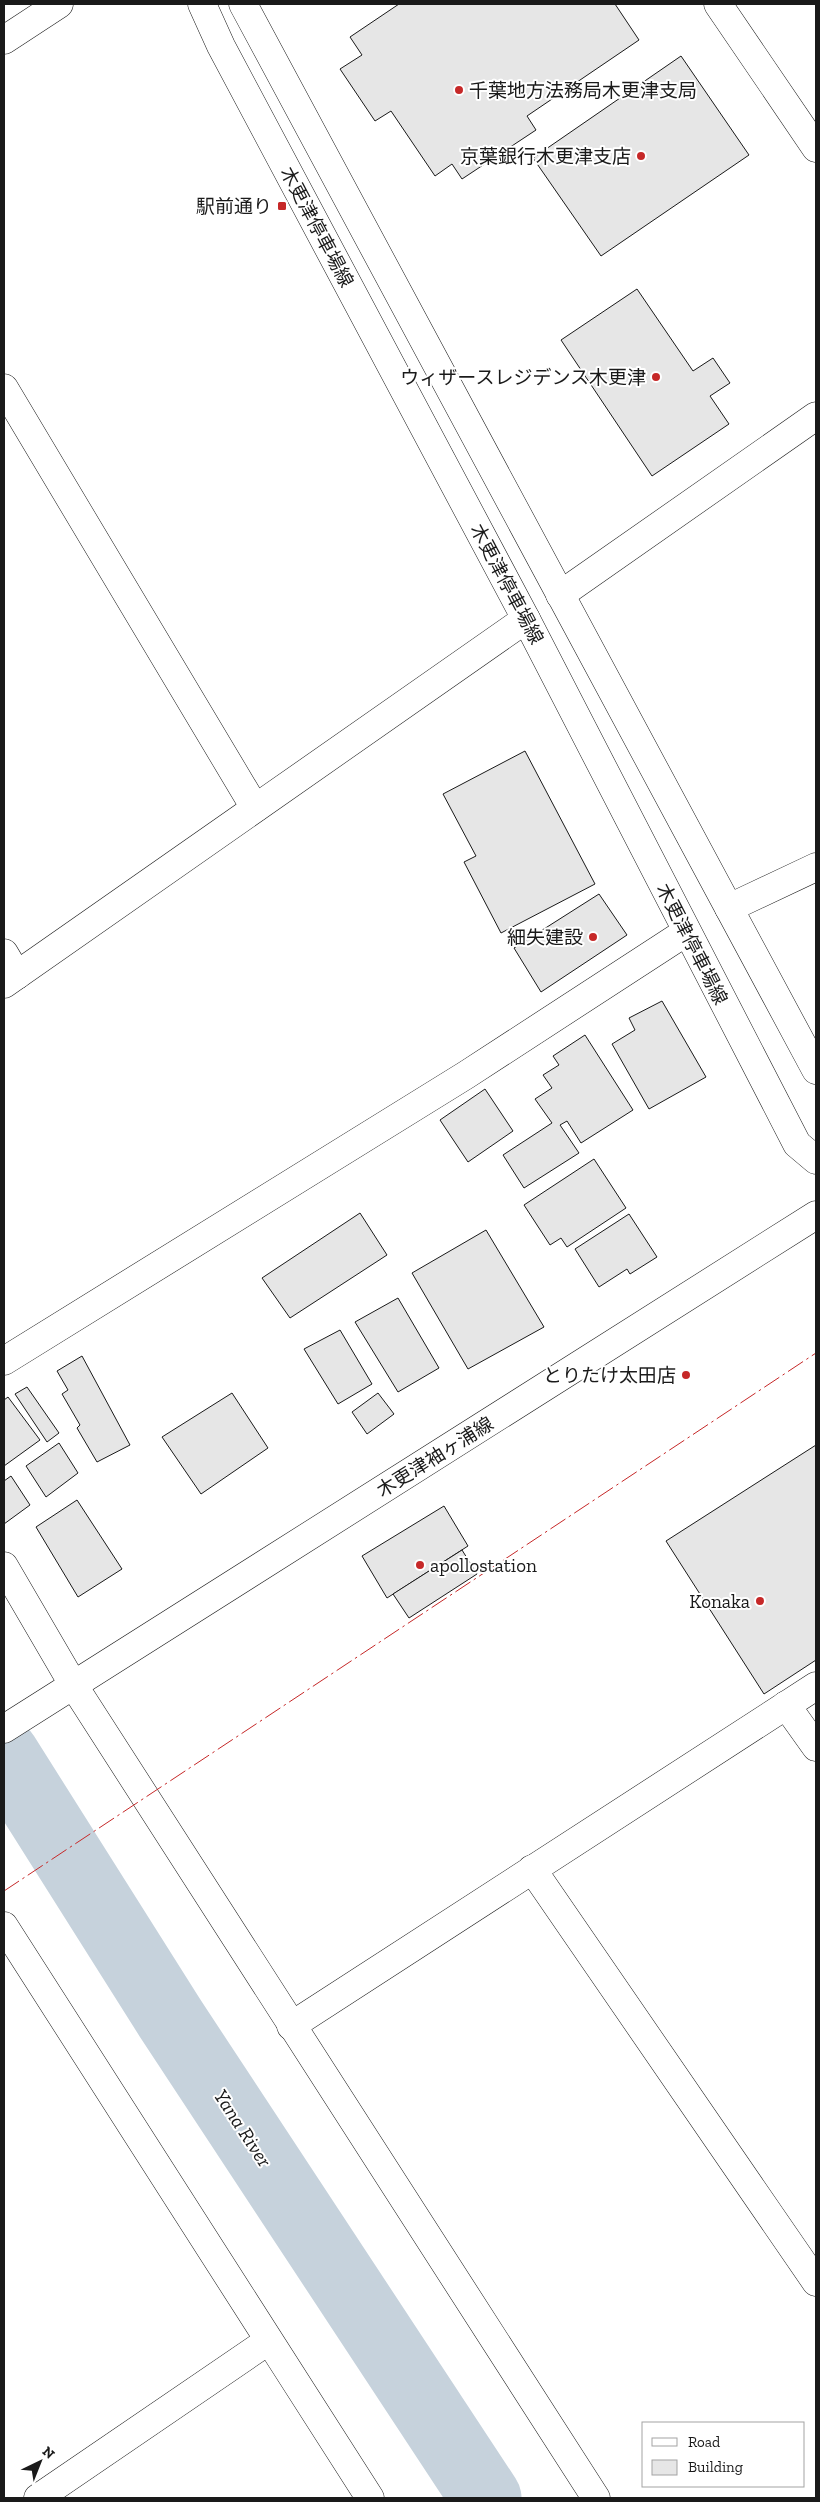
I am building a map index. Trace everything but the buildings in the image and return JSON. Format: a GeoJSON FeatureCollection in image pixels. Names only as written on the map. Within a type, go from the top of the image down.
{"type":"FeatureCollection","features":[{"type":"Feature","properties":{"kind":"street"},"geometry":{"type":"LineString","coordinates":[[4,40],[59,4]]}},
{"type":"Feature","properties":{"kind":"street","name":"木更津停車場線"},"geometry":{"type":"LineString","coordinates":[[202,4],[225,55],[526,619],[797,1144],[816,1160]]}},
{"type":"Feature","properties":{"kind":"street","name":"木更津停車場線"},"geometry":{"type":"LineString","coordinates":[[243,4],[816,1070]]}},
{"type":"Feature","properties":{"kind":"street"},"geometry":{"type":"LineString","coordinates":[[718,4],[816,148]]}},
{"type":"Feature","properties":{"kind":"street"},"geometry":{"type":"LineString","coordinates":[[4,388],[255,808]]}},
{"type":"Feature","properties":{"kind":"street"},"geometry":{"type":"LineString","coordinates":[[560,595],[816,416]]}},
{"type":"Feature","properties":{"kind":"street"},"geometry":{"type":"LineString","coordinates":[[8,971],[255,808],[526,619]]}},
{"type":"Feature","properties":{"kind":"street"},"geometry":{"type":"LineString","coordinates":[[730,908],[816,867]]}},
{"type":"Feature","properties":{"kind":"street"},"geometry":{"type":"LineString","coordinates":[[4,1361],[466,1074],[686,932]]}},
{"type":"Feature","properties":{"kind":"street","name":"木更津袖ヶ浦線"},"geometry":{"type":"LineString","coordinates":[[4,1729],[816,1215]]}},
{"type":"Feature","properties":{"kind":"street"},"geometry":{"type":"LineString","coordinates":[[4,1566],[64,1692],[291,2026],[596,2498]]}},
{"type":"Feature","properties":{"kind":"street"},"geometry":{"type":"LineString","coordinates":[[291,2026],[816,1686]]}},
{"type":"Feature","properties":{"kind":"street"},"geometry":{"type":"LineString","coordinates":[[786,1705],[816,1747]]}},
{"type":"Feature","properties":{"kind":"street"},"geometry":{"type":"LineString","coordinates":[[532,1869],[816,2282]]}},
{"type":"Feature","properties":{"kind":"street"},"geometry":{"type":"LineString","coordinates":[[4,1926],[370,2498]]}},
{"type":"Feature","properties":{"kind":"street"},"geometry":{"type":"LineString","coordinates":[[38,2498],[268,2340]]}},
{"type":"Feature","properties":{"kind":"waterway","name":"Yana River"},"geometry":{"type":"LineString","coordinates":[[4,1755],[170,2018],[486,2498]]}},
{"type":"Feature","properties":{"kind":"power"},"geometry":{"type":"LineString","coordinates":[[4,1891],[816,1353]]}},
{"type":"Feature","properties":{"kind":"place","name":"千葉地方法務局木更津支局"},"geometry":{"type":"Point","coordinates":[459,90]}},
{"type":"Feature","properties":{"kind":"place","name":"京葉銀行木更津支店"},"geometry":{"type":"Point","coordinates":[641,156]}},
{"type":"Feature","properties":{"kind":"place","name":"駅前通り"},"geometry":{"type":"Point","coordinates":[282,206]}},
{"type":"Feature","properties":{"kind":"place","name":"ウィザースレジデンス木更津"},"geometry":{"type":"Point","coordinates":[656,377]}},
{"type":"Feature","properties":{"kind":"place","name":"細失建設"},"geometry":{"type":"Point","coordinates":[593,937]}},
{"type":"Feature","properties":{"kind":"place","name":"とりたけ太田店"},"geometry":{"type":"Point","coordinates":[686,1375]}},
{"type":"Feature","properties":{"kind":"place","name":"apollostation"},"geometry":{"type":"Point","coordinates":[420,1565]}},
{"type":"Feature","properties":{"kind":"place","name":"Konaka"},"geometry":{"type":"Point","coordinates":[760,1601]}}]}
